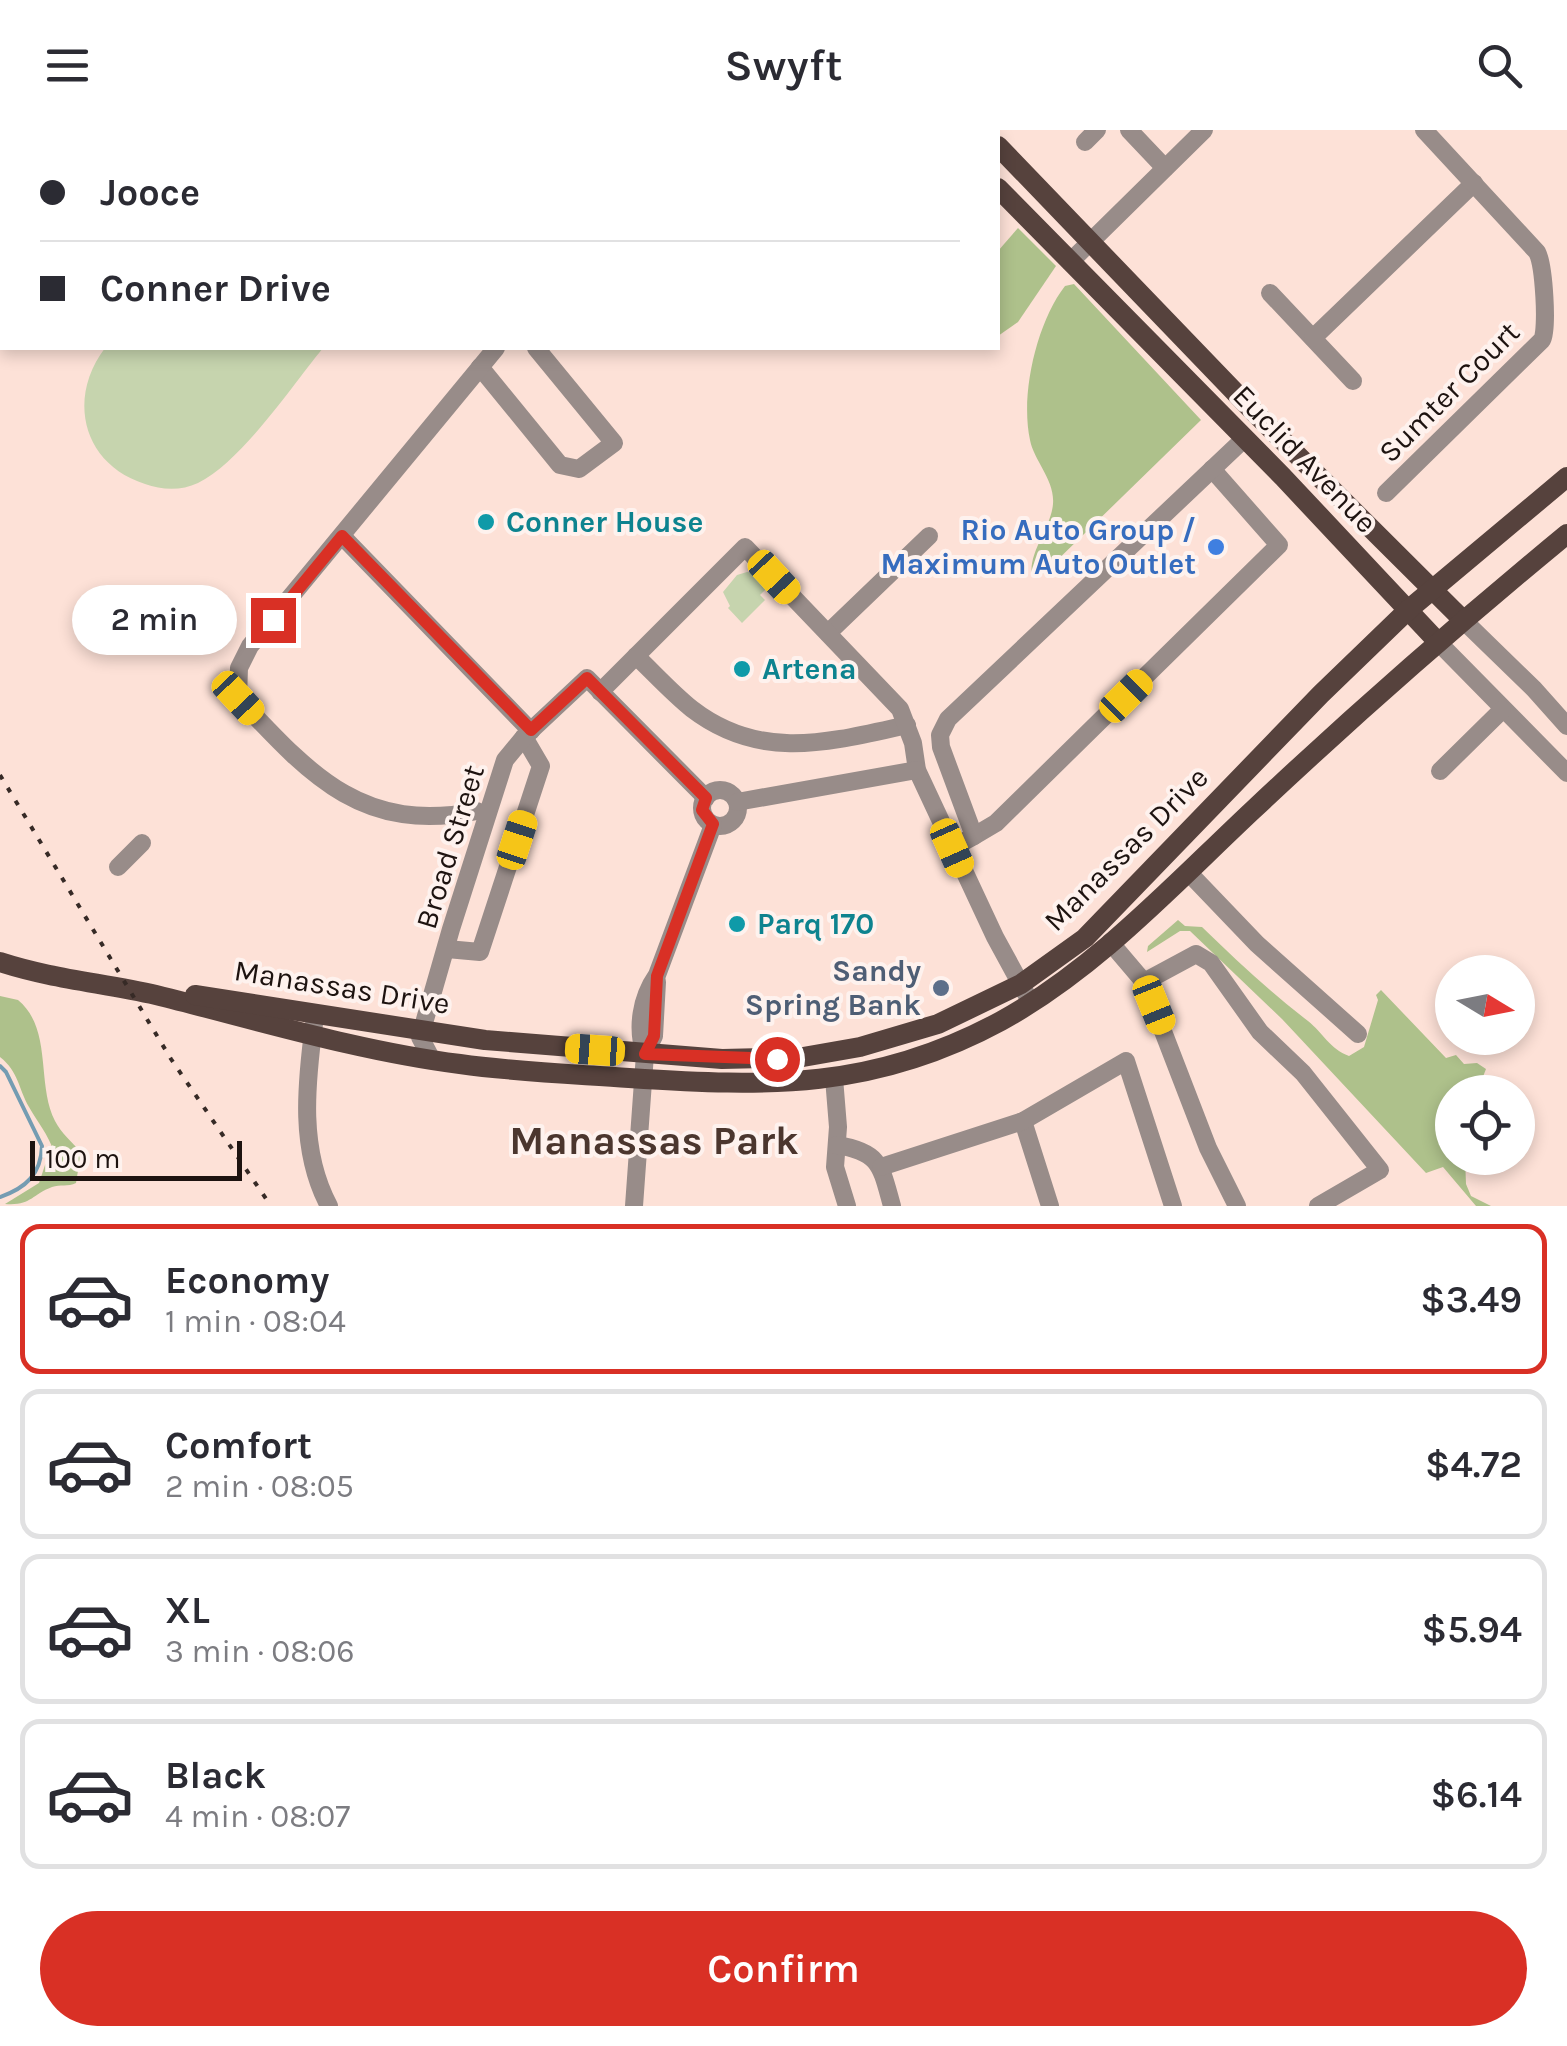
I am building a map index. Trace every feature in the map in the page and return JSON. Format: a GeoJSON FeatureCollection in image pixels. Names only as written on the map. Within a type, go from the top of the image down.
{"type":"FeatureCollection","features":[{"type":"Feature","properties":{"kind":"main road","name":"Euclid Avenue"},"geometry":{"type":"LineString","coordinates":[[1000,148],[1462,620]]}},
{"type":"Feature","properties":{"kind":"main road","name":"Euclid Avenue"},"geometry":{"type":"LineString","coordinates":[[1000,190],[1438,641]]}},
{"type":"Feature","properties":{"kind":"main road","name":"Manassas Drive"},"geometry":{"type":"LineString","coordinates":[[0,962],[45,976],[314,1024],[432,1060],[757,1085],[834,1078],[933,1052],[1000,1021],[1113,912],[1308,706],[1408,610],[1567,477]]}},
{"type":"Feature","properties":{"kind":"main road","name":"Manassas Drive"},"geometry":{"type":"LineString","coordinates":[[314,1024],[645,1054],[777,1059],[860,1047],[1026,994],[1110,942],[1438,641],[1567,534]]}},
{"type":"Feature","properties":{"kind":"main road","name":"Manassas Drive"},"geometry":{"type":"LineString","coordinates":[[0,976],[45,976]]}},
{"type":"Feature","properties":{"kind":"main road"},"geometry":{"type":"LineString","coordinates":[[834,1078],[838,1066],[883,1048],[900,1036]]}},
{"type":"Feature","properties":{"kind":"street"},"geometry":{"type":"LineString","coordinates":[[1128,130],[1166,168]]}},
{"type":"Feature","properties":{"kind":"street"},"geometry":{"type":"LineString","coordinates":[[1070,262],[1204,130]]}},
{"type":"Feature","properties":{"kind":"street"},"geometry":{"type":"LineString","coordinates":[[1313,338],[1474,182],[1424,130]]}},
{"type":"Feature","properties":{"kind":"street","name":"Sumter Court"},"geometry":{"type":"LineString","coordinates":[[1386,493],[1542,340],[1547,328],[1541,260],[1474,182]]}},
{"type":"Feature","properties":{"kind":"street"},"geometry":{"type":"LineString","coordinates":[[1270,293],[1353,380]]}},
{"type":"Feature","properties":{"kind":"street"},"geometry":{"type":"LineString","coordinates":[[477,811],[402,816],[362,804],[300,760],[238,698],[239,668],[250,646],[494,350]]}},
{"type":"Feature","properties":{"kind":"street"},"geometry":{"type":"LineString","coordinates":[[480,366],[560,465],[572,470],[584,466],[614,443],[538,350]]}},
{"type":"Feature","properties":{"kind":"street"},"geometry":{"type":"LineString","coordinates":[[974,836],[940,741],[948,719],[1244,439]]}},
{"type":"Feature","properties":{"kind":"street"},"geometry":{"type":"LineString","coordinates":[[952,848],[996,823],[1279,545],[1212,469]]}},
{"type":"Feature","properties":{"kind":"street"},"geometry":{"type":"LineString","coordinates":[[342,536],[527,734],[541,766],[480,952],[447,949]]}},
{"type":"Feature","properties":{"kind":"street"},"geometry":{"type":"LineString","coordinates":[[929,536],[828,633],[897,705],[907,725],[917,770],[1026,994]]}},
{"type":"Feature","properties":{"kind":"street","name":"Broad Street"},"geometry":{"type":"LineString","coordinates":[[422,1031],[503,765],[527,734],[636,656],[745,547],[828,633]]}},
{"type":"Feature","properties":{"kind":"street","name":"Euclid Avenue"},"geometry":{"type":"LineString","coordinates":[[1462,620],[1567,726]]}},
{"type":"Feature","properties":{"kind":"street","name":"Euclid Avenue"},"geometry":{"type":"LineString","coordinates":[[1438,641],[1567,774]]}},
{"type":"Feature","properties":{"kind":"street"},"geometry":{"type":"LineString","coordinates":[[636,656],[705,718],[744,736],[771,743],[818,743],[907,725]]}},
{"type":"Feature","properties":{"kind":"street"},"geometry":{"type":"LineString","coordinates":[[594,685],[706,798]]}},
{"type":"Feature","properties":{"kind":"street"},"geometry":{"type":"LineString","coordinates":[[1440,771],[1502,710]]}},
{"type":"Feature","properties":{"kind":"street"},"geometry":{"type":"LineString","coordinates":[[737,802],[917,770]]}},
{"type":"Feature","properties":{"kind":"street"},"geometry":{"type":"LineString","coordinates":[[720,790],[737,802],[737,814],[730,824],[713,824],[702,810],[706,798],[720,790]]}},
{"type":"Feature","properties":{"kind":"street"},"geometry":{"type":"LineString","coordinates":[[634,1206],[645,1054],[639,1035],[646,992],[657,976],[713,824]]}},
{"type":"Feature","properties":{"kind":"street"},"geometry":{"type":"LineString","coordinates":[[118,867],[142,843]]}},
{"type":"Feature","properties":{"kind":"street"},"geometry":{"type":"LineString","coordinates":[[1188,872],[1257,944],[1358,1034]]}},
{"type":"Feature","properties":{"kind":"street"},"geometry":{"type":"LineString","coordinates":[[1110,942],[1144,982],[1208,1148],[1237,1206]]}},
{"type":"Feature","properties":{"kind":"street"},"geometry":{"type":"LineString","coordinates":[[1144,982],[1196,954],[1211,963],[1260,1032],[1303,1072],[1380,1170],[1318,1206]]}},
{"type":"Feature","properties":{"kind":"street"},"geometry":{"type":"LineString","coordinates":[[314,1024],[308,1102],[310,1158],[329,1206]]}},
{"type":"Feature","properties":{"kind":"street"},"geometry":{"type":"LineString","coordinates":[[422,1031],[420,1041],[432,1060]]}},
{"type":"Feature","properties":{"kind":"street"},"geometry":{"type":"LineString","coordinates":[[881,1167],[1023,1121],[1126,1061],[1173,1206]]}},
{"type":"Feature","properties":{"kind":"street"},"geometry":{"type":"LineString","coordinates":[[834,1078],[835,1166],[847,1206]]}},
{"type":"Feature","properties":{"kind":"street"},"geometry":{"type":"LineString","coordinates":[[1023,1121],[1050,1206]]}},
{"type":"Feature","properties":{"kind":"street"},"geometry":{"type":"LineString","coordinates":[[837,1145],[869,1154],[881,1167],[892,1206]]}},
{"type":"Feature","properties":{"kind":"green space"},"geometry":{"type":"Polygon","coordinates":[[[1018,228],[1056,266],[1018,322],[1000,335],[1000,249],[1018,228]]]}},
{"type":"Feature","properties":{"kind":"green space"},"geometry":{"type":"Polygon","coordinates":[[[1074,284],[1201,420],[1043,574],[1032,576],[1033,558],[1048,522],[1053,495],[1030,440],[1029,381],[1046,319],[1065,286],[1074,284]]]}},
{"type":"Feature","properties":{"kind":"green space"},"geometry":{"type":"Polygon","coordinates":[[[104,350],[321,350],[232,458],[198,483],[172,489],[151,486],[124,474],[95,445],[84,408],[93,367],[104,350]]]}},
{"type":"Feature","properties":{"kind":"green space"},"geometry":{"type":"Polygon","coordinates":[[[754,573],[767,588],[760,595],[765,600],[742,623],[728,608],[723,592],[737,575],[754,573]]]}},
{"type":"Feature","properties":{"kind":"green space"},"geometry":{"type":"Polygon","coordinates":[[[1178,920],[1185,926],[1202,927],[1349,1056],[1364,1047],[1378,1000],[1376,995],[1381,990],[1435,1046],[1435,1055],[1456,1055],[1464,1064],[1477,1063],[1486,1069],[1484,1075],[1435,1075],[1435,1170],[1426,1173],[1282,1019],[1190,931],[1180,931],[1147,952],[1148,946],[1178,920]]]}},
{"type":"Feature","properties":{"kind":"green space"},"geometry":{"type":"Polygon","coordinates":[[[0,996],[18,1000],[29,1012],[40,1041],[49,1106],[60,1129],[81,1152],[76,1183],[52,1187],[26,1202],[14,1204],[5,1204],[39,1183],[54,1152],[15,1074],[0,1057],[0,996]]]}},
{"type":"Feature","properties":{"kind":"green space"},"geometry":{"type":"Polygon","coordinates":[[[1450,1175],[1466,1175],[1471,1196],[1491,1206],[1476,1206],[1450,1175]]]}},
{"type":"Feature","properties":{"kind":"waterway"},"geometry":{"type":"LineString","coordinates":[[0,1066],[42,1146],[39,1165],[30,1179],[0,1197]]}},
{"type":"Feature","properties":{"kind":"railway"},"geometry":{"type":"LineString","coordinates":[[0,775],[171,1059],[271,1206]]}},
{"type":"Feature","properties":{"kind":"place","name":"Conner House"},"geometry":{"type":"Point","coordinates":[486,522]}},
{"type":"Feature","properties":{"kind":"place","name":"Rio Auto Group / Maximum Auto Outlet"},"geometry":{"type":"Point","coordinates":[1216,547]}},
{"type":"Feature","properties":{"kind":"place","name":"Artena"},"geometry":{"type":"Point","coordinates":[742,669]}},
{"type":"Feature","properties":{"kind":"place","name":"Parq 170"},"geometry":{"type":"Point","coordinates":[737,924]}},
{"type":"Feature","properties":{"kind":"place","name":"Sandy Spring Bank"},"geometry":{"type":"Point","coordinates":[941,988]}},
{"type":"Feature","properties":{"kind":"district","name":"Manassas Park"},"geometry":{"type":"Point","coordinates":[654,1140]}},
{"type":"Feature","properties":{"kind":"route"},"geometry":{"type":"LineString","coordinates":[[273,620],[342,536],[531,730],[587,678],[706,798],[702,810],[713,824],[657,976],[654,1036],[645,1054],[777,1059]]}}]}
